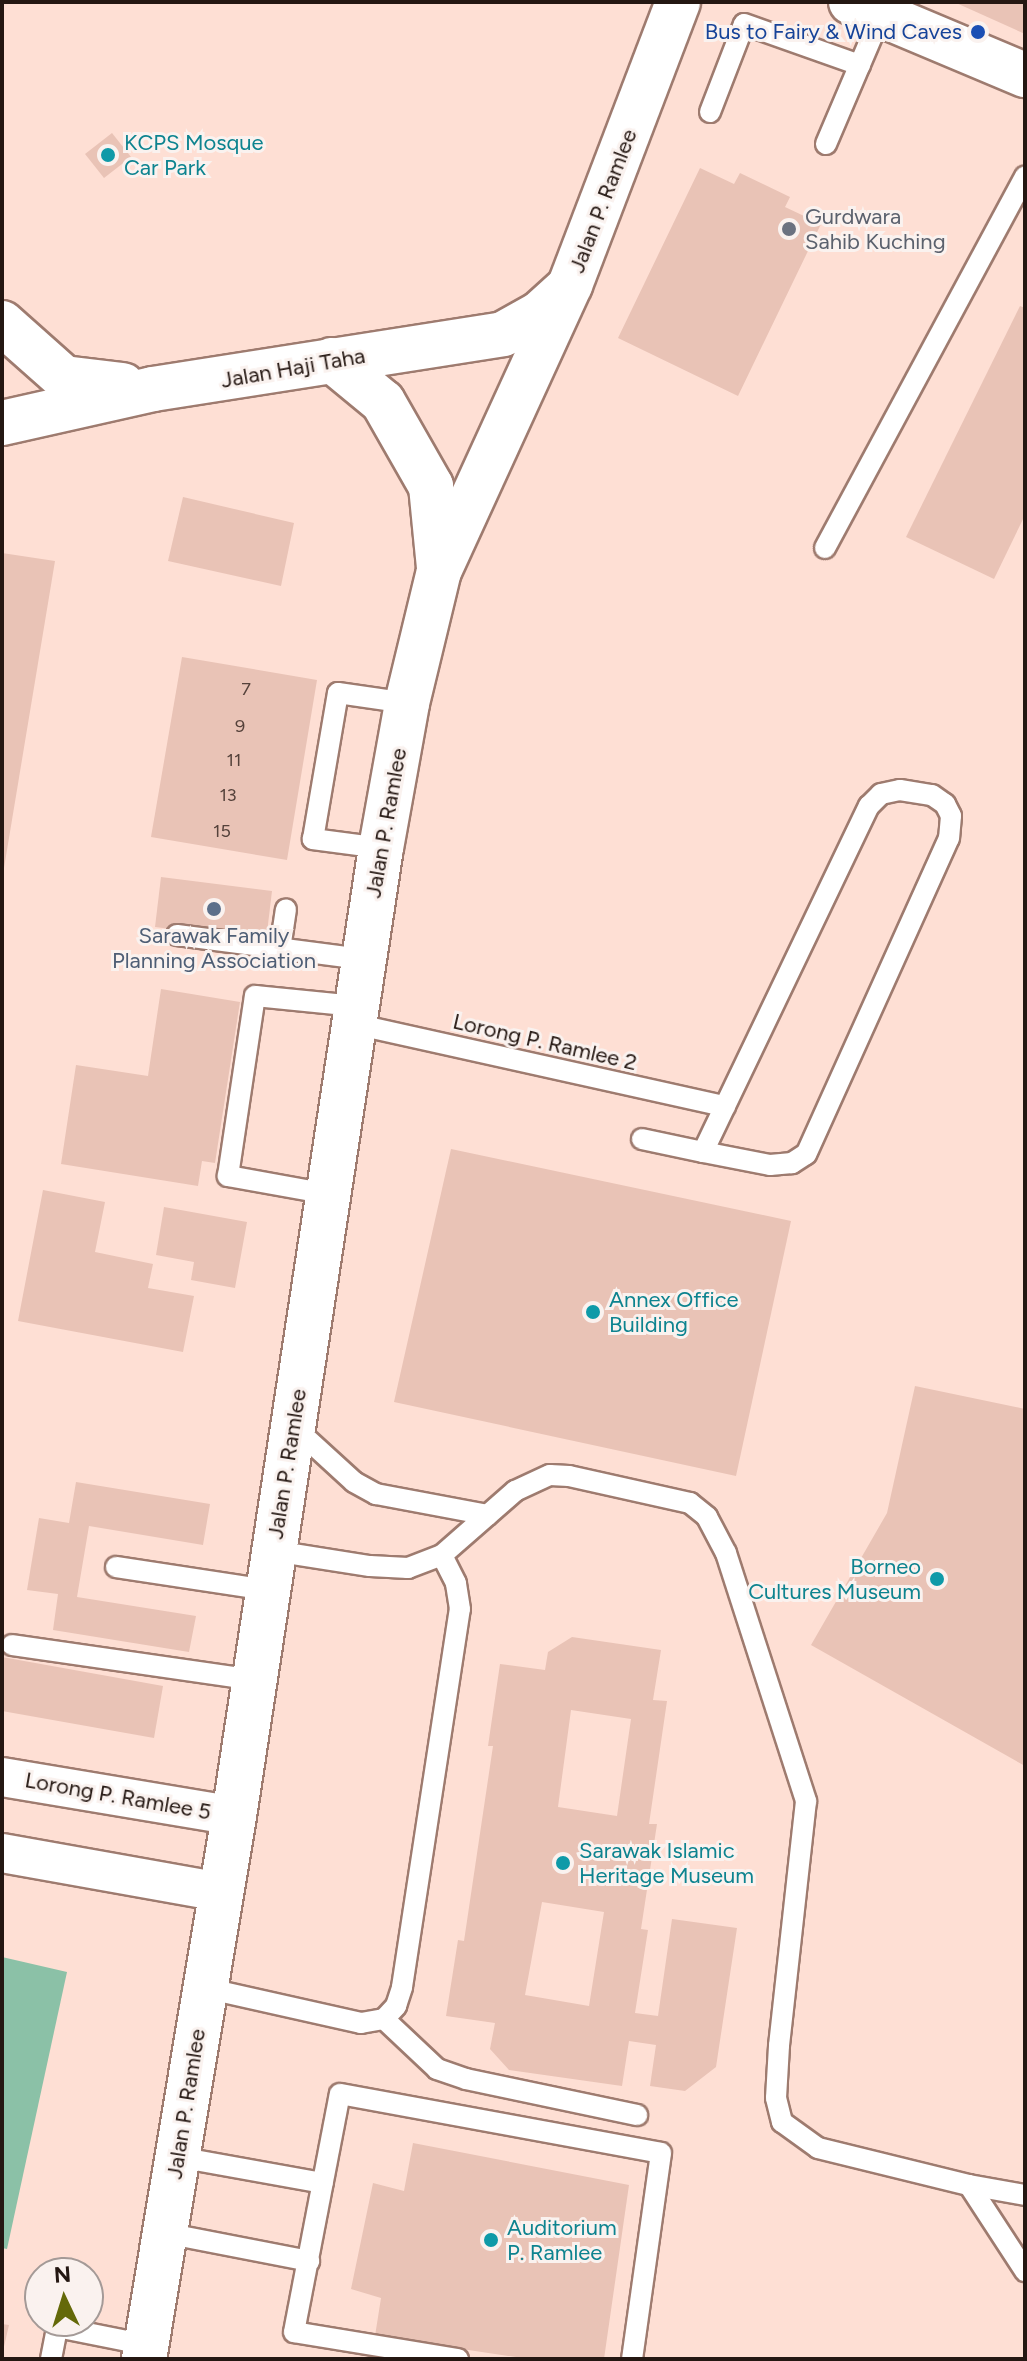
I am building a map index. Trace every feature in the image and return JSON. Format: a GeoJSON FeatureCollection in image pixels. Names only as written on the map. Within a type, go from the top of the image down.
{"type":"FeatureCollection","features":[{"type":"Feature","properties":{"kind":"main road","name":"Jalan P. Ramlee"},"geometry":{"type":"LineString","coordinates":[[145,2352],[234,1816],[363,959],[407,703],[439,571],[570,285],[678,2]]}},
{"type":"Feature","properties":{"kind":"main road"},"geometry":{"type":"LineString","coordinates":[[866,9],[1025,75]]}},
{"type":"Feature","properties":{"kind":"main road","name":"Jalan Haji Taha"},"geometry":{"type":"LineString","coordinates":[[2,423],[153,389],[503,334],[539,314],[570,285]]}},
{"type":"Feature","properties":{"kind":"main road"},"geometry":{"type":"LineString","coordinates":[[2,323],[64,378],[153,389]]}},
{"type":"Feature","properties":{"kind":"main road","name":"Jalan P. Ramlee"},"geometry":{"type":"LineString","coordinates":[[332,360],[383,402],[431,486],[439,571]]}},
{"type":"Feature","properties":{"kind":"street","name":"Lorong P. Ramlee 5"},"geometry":{"type":"LineString","coordinates":[[2,1777],[234,1816]]}},
{"type":"Feature","properties":{"kind":"street"},"geometry":{"type":"LineString","coordinates":[[2,1853],[221,1892]]}},
{"type":"Feature","properties":{"kind":"lane"},"geometry":{"type":"LineString","coordinates":[[826,144],[860,65],[866,9]]}},
{"type":"Feature","properties":{"kind":"lane"},"geometry":{"type":"LineString","coordinates":[[710,112],[744,24],[860,65]]}},
{"type":"Feature","properties":{"kind":"lane"},"geometry":{"type":"LineString","coordinates":[[825,548],[1025,176]]}},
{"type":"Feature","properties":{"kind":"lane"},"geometry":{"type":"LineString","coordinates":[[381,848],[313,839],[338,693],[407,703]]}},
{"type":"Feature","properties":{"kind":"lane"},"geometry":{"type":"LineString","coordinates":[[642,1139],[703,1152],[770,1165],[792,1163],[806,1154],[949,838],[951,816],[945,804],[932,795],[900,790],[881,794],[869,806],[703,1152]]}},
{"type":"Feature","properties":{"kind":"lane"},"geometry":{"type":"LineString","coordinates":[[280,949],[286,909]]}},
{"type":"Feature","properties":{"kind":"lane"},"geometry":{"type":"LineString","coordinates":[[177,935],[363,959]]}},
{"type":"Feature","properties":{"kind":"lane","name":"Lorong P. Ramlee 2"},"geometry":{"type":"LineString","coordinates":[[328,1194],[228,1176],[255,996],[355,1015],[725,1106]]}},
{"type":"Feature","properties":{"kind":"lane"},"geometry":{"type":"LineString","coordinates":[[293,1426],[354,1482],[376,1494],[488,1515]]}},
{"type":"Feature","properties":{"kind":"lane"},"geometry":{"type":"LineString","coordinates":[[116,1567],[271,1571],[370,1566],[408,1568],[442,1555],[515,1491],[550,1475],[668,1496],[690,1503],[707,1517],[726,1553],[806,1801],[779,2046],[776,2098],[782,2122],[818,2148],[969,2185],[1025,2195]]}},
{"type":"Feature","properties":{"kind":"lane"},"geometry":{"type":"LineString","coordinates":[[205,1988],[361,2023],[384,2019],[396,2006],[402,1987],[460,1609],[456,1583],[442,1555]]}},
{"type":"Feature","properties":{"kind":"lane"},"geometry":{"type":"LineString","coordinates":[[12,1645],[254,1680]]}},
{"type":"Feature","properties":{"kind":"lane"},"geometry":{"type":"LineString","coordinates":[[384,2019],[437,2069],[466,2079],[637,2115]]}},
{"type":"Feature","properties":{"kind":"lane"},"geometry":{"type":"LineString","coordinates":[[458,2359],[294,2332],[340,2094],[661,2153],[632,2359]]}},
{"type":"Feature","properties":{"kind":"lane"},"geometry":{"type":"LineString","coordinates":[[178,2157],[323,2183]]}},
{"type":"Feature","properties":{"kind":"lane"},"geometry":{"type":"LineString","coordinates":[[969,2185],[1025,2271]]}},
{"type":"Feature","properties":{"kind":"lane"},"geometry":{"type":"LineString","coordinates":[[165,2233],[309,2261]]}},
{"type":"Feature","properties":{"kind":"lane"},"geometry":{"type":"LineString","coordinates":[[51,2359],[57,2327],[145,2352]]}},
{"type":"Feature","properties":{"kind":"green space"},"geometry":{"type":"Polygon","coordinates":[[[2,1957],[67,1972],[7,2249],[2,2248],[2,1957]]]}},
{"type":"Feature","properties":{"kind":"building"},"geometry":{"type":"Polygon","coordinates":[[[954,2],[1025,2],[1025,34],[954,2]]]}},
{"type":"Feature","properties":{"kind":"building","name":"KCPS Mosque Car Park"},"geometry":{"type":"Polygon","coordinates":[[[112,133],[131,157],[104,178],[85,154],[112,133]]]}},
{"type":"Feature","properties":{"kind":"building"},"geometry":{"type":"Polygon","coordinates":[[[700,168],[734,184],[740,173],[790,197],[785,207],[821,224],[738,396],[618,338],[700,168]]]}},
{"type":"Feature","properties":{"kind":"building"},"geometry":{"type":"Polygon","coordinates":[[[1020,306],[1025,308],[1025,515],[994,579],[906,537],[1020,306]]]}},
{"type":"Feature","properties":{"kind":"building"},"geometry":{"type":"Polygon","coordinates":[[[183,497],[294,523],[281,586],[168,561],[183,497]]]}},
{"type":"Feature","properties":{"kind":"building"},"geometry":{"type":"Polygon","coordinates":[[[2,553],[55,561],[4,868],[2,868],[2,553]]]}},
{"type":"Feature","properties":{"kind":"building"},"geometry":{"type":"Polygon","coordinates":[[[182,657],[317,680],[287,860],[151,837],[182,657]]]}},
{"type":"Feature","properties":{"kind":"building","name":"Sarawak Family Planning Association"},"geometry":{"type":"Polygon","coordinates":[[[161,877],[272,891],[266,941],[155,927],[161,877]]]}},
{"type":"Feature","properties":{"kind":"building"},"geometry":{"type":"Polygon","coordinates":[[[161,989],[240,1002],[215,1163],[202,1161],[198,1186],[61,1164],[76,1065],[148,1076],[161,989]]]}},
{"type":"Feature","properties":{"kind":"building","name":"Annex Office Building"},"geometry":{"type":"Polygon","coordinates":[[[451,1149],[791,1221],[736,1476],[394,1402],[451,1149]]]}},
{"type":"Feature","properties":{"kind":"building"},"geometry":{"type":"Polygon","coordinates":[[[43,1190],[105,1202],[95,1252],[153,1264],[148,1288],[194,1296],[183,1352],[18,1321],[43,1190]]]}},
{"type":"Feature","properties":{"kind":"building"},"geometry":{"type":"Polygon","coordinates":[[[164,1207],[247,1222],[235,1288],[191,1280],[194,1262],[156,1255],[164,1207]]]}},
{"type":"Feature","properties":{"kind":"building","name":"Borneo Cultures Museum"},"geometry":{"type":"Polygon","coordinates":[[[915,1386],[1025,1409],[1025,1766],[811,1645],[887,1513],[915,1386]]]}},
{"type":"Feature","properties":{"kind":"building"},"geometry":{"type":"Polygon","coordinates":[[[76,1482],[210,1504],[203,1545],[89,1526],[77,1597],[196,1616],[189,1652],[53,1630],[58,1594],[27,1590],[39,1518],[69,1523],[76,1482]]]}},
{"type":"Feature","properties":{"kind":"building","name":"Sarawak Islamic Heritage Museum"},"geometry":{"type":"Polygon","coordinates":[[[572,1637],[661,1650],[653,1700],[667,1701],[649,1824],[657,1824],[641,1929],[648,1930],[635,2013],[658,2016],[672,1919],[737,1928],[716,2067],[685,2091],[650,2086],[656,2045],[629,2041],[622,2086],[509,2070],[490,2049],[495,2023],[446,2016],[458,1940],[464,1941],[493,1746],[488,1746],[500,1664],[545,1670],[548,1652],[572,1637]],[[571,1710],[558,1807],[617,1816],[631,1719],[571,1710]],[[542,1902],[525,1995],[589,2006],[604,1912],[542,1902]]]}},
{"type":"Feature","properties":{"kind":"building"},"geometry":{"type":"Polygon","coordinates":[[[2,1657],[163,1686],[154,1738],[2,1711],[2,1657]]]}},
{"type":"Feature","properties":{"kind":"building","name":"Auditorium P. Ramlee"},"geometry":{"type":"Polygon","coordinates":[[[413,2143],[629,2185],[604,2359],[529,2359],[375,2336],[381,2298],[351,2289],[373,2183],[404,2191],[413,2143]]]}},
{"type":"Feature","properties":{"kind":"building"},"geometry":{"type":"Polygon","coordinates":[[[2,2324],[9,2325],[3,2351],[2,2351],[2,2324]]]}},
{"type":"Feature","properties":{"kind":"place","name":"Bus to Fairy & Wind Caves"},"geometry":{"type":"Point","coordinates":[978,32]}},
{"type":"Feature","properties":{"kind":"place","name":"KCPS Mosque Car Park"},"geometry":{"type":"Point","coordinates":[108,155]}},
{"type":"Feature","properties":{"kind":"place","name":"Gurdwara Sahib Kuching"},"geometry":{"type":"Point","coordinates":[789,229]}},
{"type":"Feature","properties":{"kind":"place","name":"Sarawak Family Planning Association"},"geometry":{"type":"Point","coordinates":[214,909]}},
{"type":"Feature","properties":{"kind":"place","name":"Annex Office Building"},"geometry":{"type":"Point","coordinates":[593,1312]}},
{"type":"Feature","properties":{"kind":"place","name":"Borneo Cultures Museum"},"geometry":{"type":"Point","coordinates":[937,1579]}},
{"type":"Feature","properties":{"kind":"place","name":"Sarawak Islamic Heritage Museum"},"geometry":{"type":"Point","coordinates":[563,1863]}},
{"type":"Feature","properties":{"kind":"place","name":"Auditorium P. Ramlee"},"geometry":{"type":"Point","coordinates":[491,2240]}}]}
